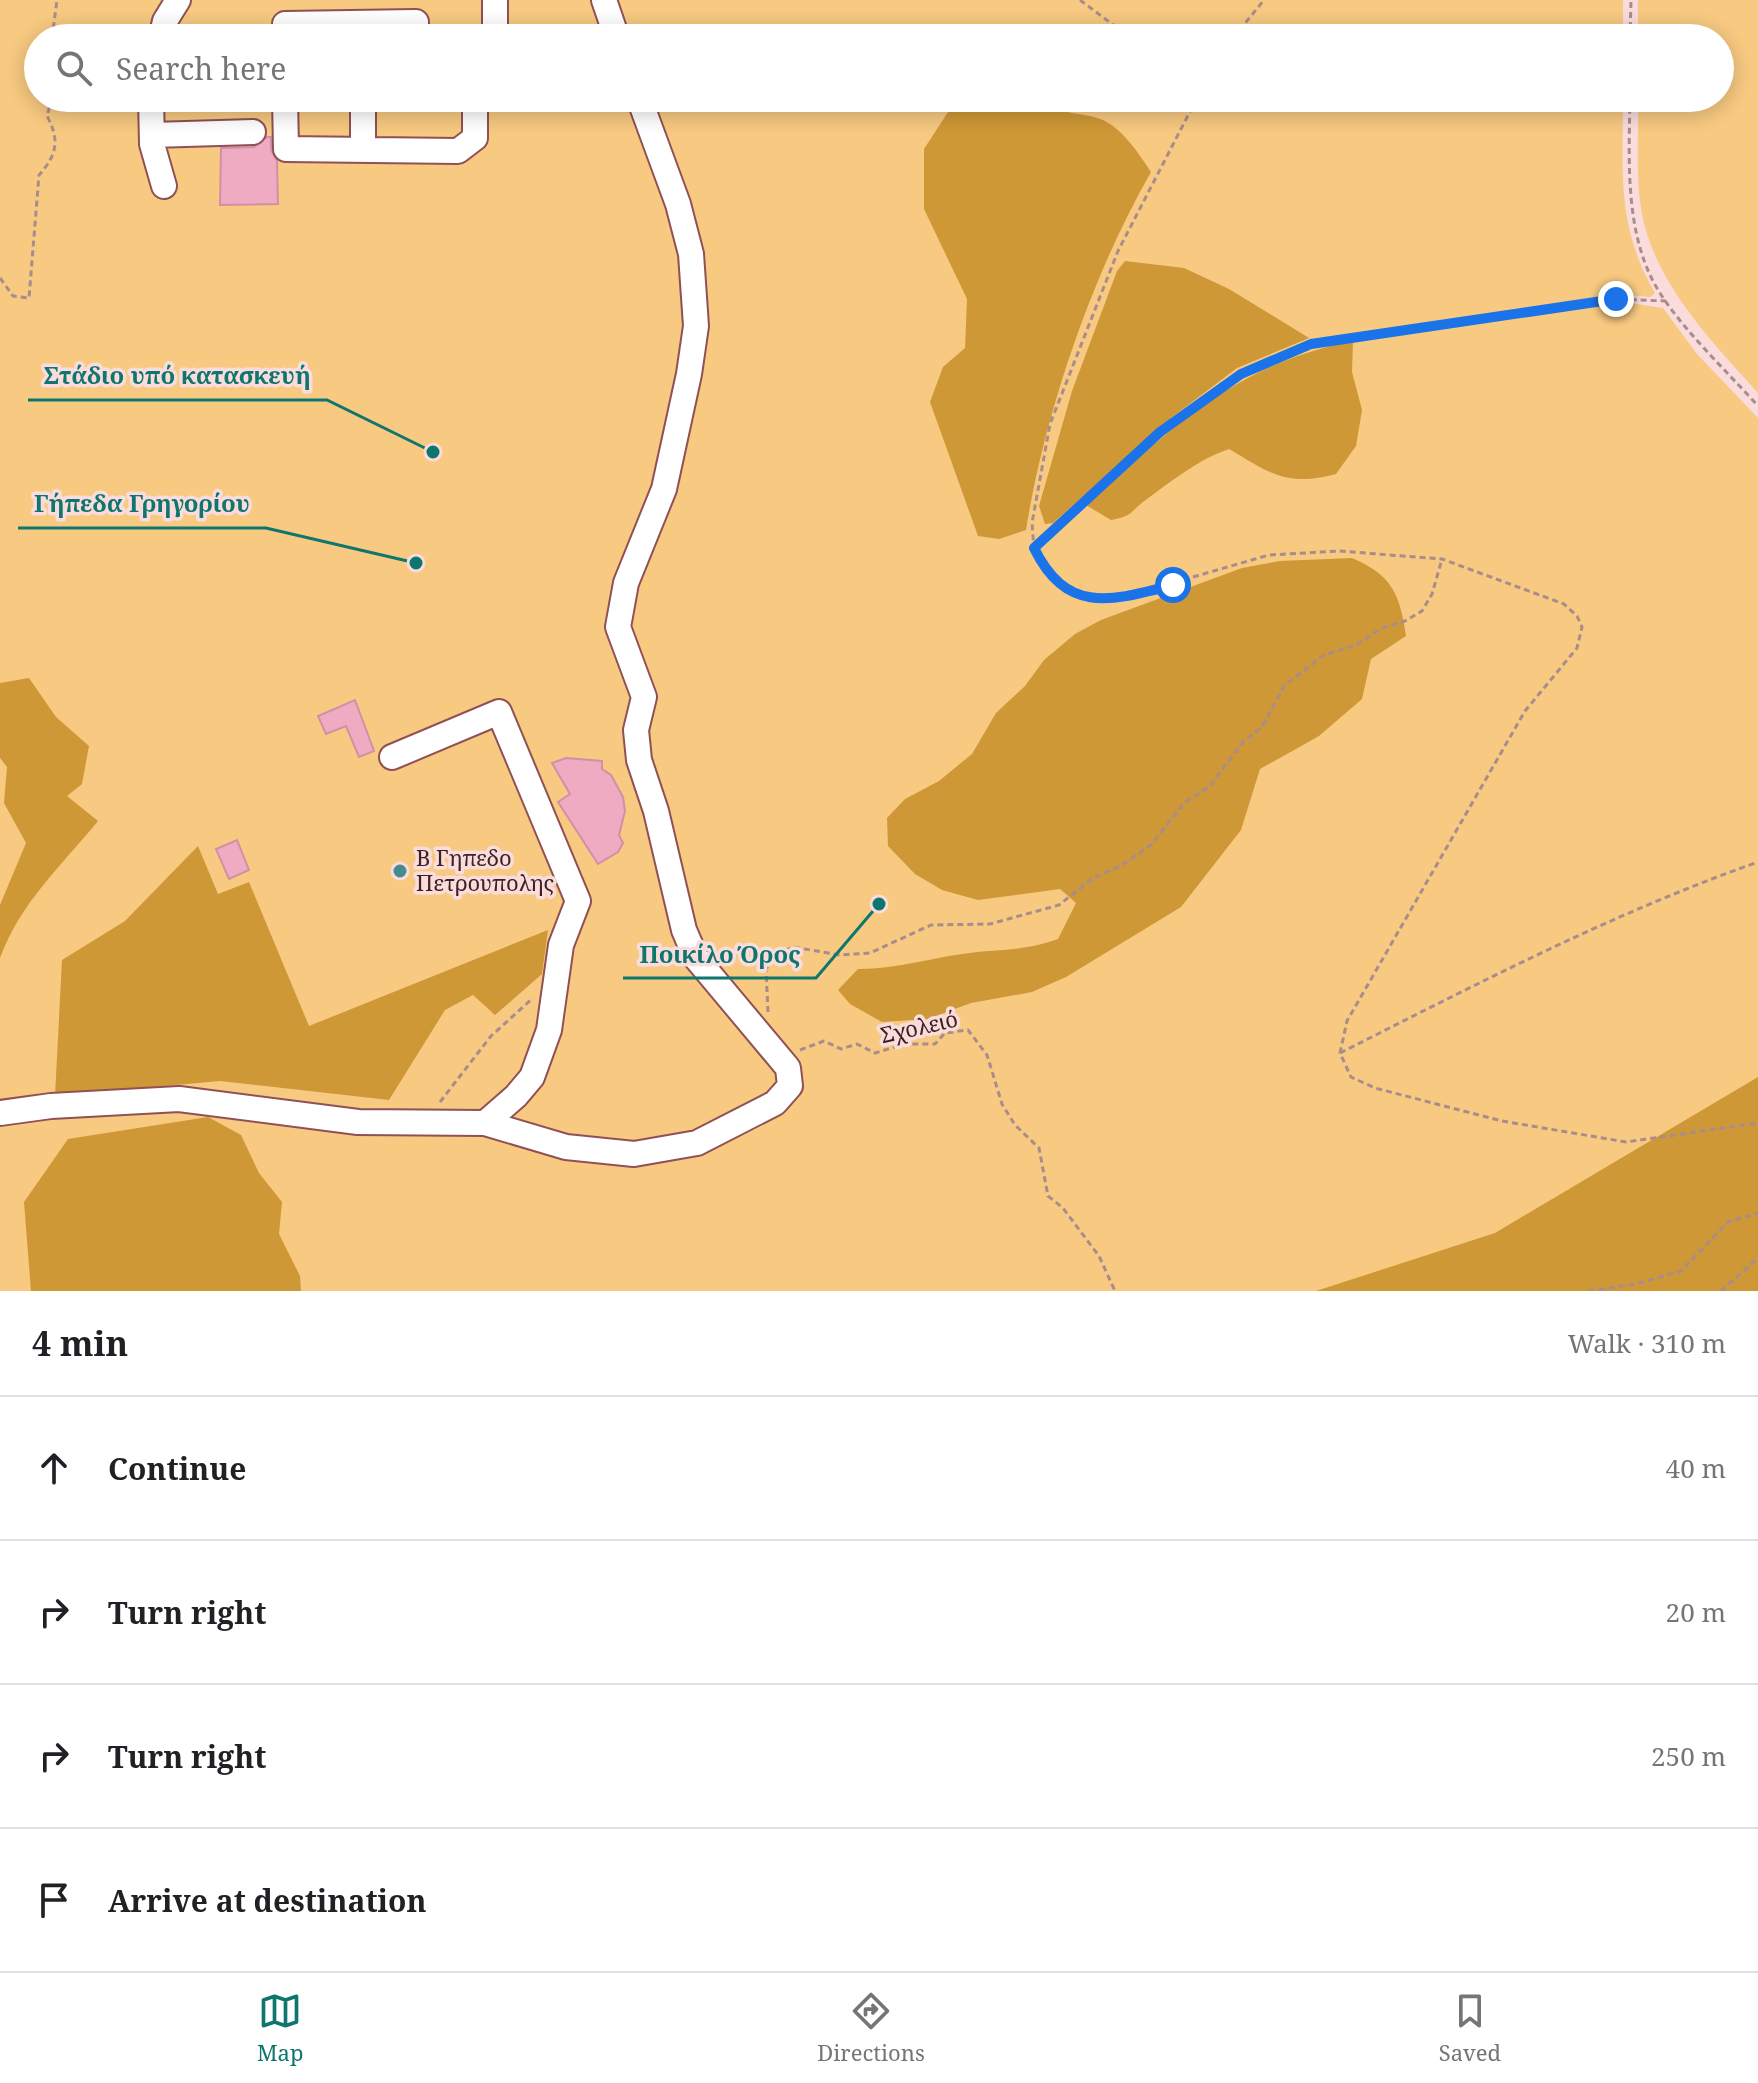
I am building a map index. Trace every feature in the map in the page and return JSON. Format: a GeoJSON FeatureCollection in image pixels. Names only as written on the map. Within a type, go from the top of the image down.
{"type":"FeatureCollection","features":[{"type":"Feature","properties":{"kind":"street"},"geometry":{"type":"LineString","coordinates":[[164,24],[178,0]]}},
{"type":"Feature","properties":{"kind":"street"},"geometry":{"type":"LineString","coordinates":[[495,0],[495,24]]}},
{"type":"Feature","properties":{"kind":"street"},"geometry":{"type":"LineString","coordinates":[[604,0],[609,24]]}},
{"type":"Feature","properties":{"kind":"street"},"geometry":{"type":"LineString","coordinates":[[285,21],[375,20],[416,24]]}},
{"type":"Feature","properties":{"kind":"street"},"geometry":{"type":"LineString","coordinates":[[151,112],[152,135],[164,186]]}},
{"type":"Feature","properties":{"kind":"street"},"geometry":{"type":"LineString","coordinates":[[285,112],[286,149],[458,151],[475,138],[475,112]]}},
{"type":"Feature","properties":{"kind":"street"},"geometry":{"type":"LineString","coordinates":[[363,112],[363,150]]}},
{"type":"Feature","properties":{"kind":"street"},"geometry":{"type":"LineString","coordinates":[[0,1113],[179,1099],[358,1122],[485,1123],[566,1147],[634,1154],[697,1143],[775,1103],[790,1086],[788,1068],[771,1052],[696,958],[684,930],[656,811],[639,760],[636,730],[644,697],[618,627],[626,583],[664,489],[696,326],[688,241],[678,204],[644,112]]}},
{"type":"Feature","properties":{"kind":"street"},"geometry":{"type":"LineString","coordinates":[[152,135],[253,132]]}},
{"type":"Feature","properties":{"kind":"street"},"geometry":{"type":"LineString","coordinates":[[392,757],[499,712],[578,901],[561,945],[549,1030],[532,1077],[485,1123]]}},
{"type":"Feature","properties":{"kind":"path"},"geometry":{"type":"LineString","coordinates":[[54,24],[57,0]]}},
{"type":"Feature","properties":{"kind":"path"},"geometry":{"type":"LineString","coordinates":[[1080,0],[1112,24]]}},
{"type":"Feature","properties":{"kind":"path"},"geometry":{"type":"LineString","coordinates":[[1244,24],[1264,0]]}},
{"type":"Feature","properties":{"kind":"path"},"geometry":{"type":"LineString","coordinates":[[1630,24],[1631,0]]}},
{"type":"Feature","properties":{"kind":"path"},"geometry":{"type":"LineString","coordinates":[[0,278],[13,296],[29,298],[39,175],[52,160],[57,135],[47,116],[48,112]]}},
{"type":"Feature","properties":{"kind":"path"},"geometry":{"type":"LineString","coordinates":[[1190,112],[1118,251],[1050,424],[1032,523],[1034,548],[1046,573],[1072,594],[1110,601],[1269,555],[1339,551],[1442,559],[1564,604],[1577,616],[1582,627],[1577,648],[1525,711],[1347,1021],[1340,1053],[1351,1077],[1375,1088],[1502,1121],[1626,1142],[1758,1123]]}},
{"type":"Feature","properties":{"kind":"path"},"geometry":{"type":"LineString","coordinates":[[1630,112],[1629,161],[1636,237],[1652,279],[1666,301],[1758,406]]}},
{"type":"Feature","properties":{"kind":"path"},"geometry":{"type":"LineString","coordinates":[[1034,548],[1160,432],[1241,374],[1311,344],[1616,299],[1666,301]]}},
{"type":"Feature","properties":{"kind":"path"},"geometry":{"type":"LineString","coordinates":[[756,1030],[771,1007],[766,969],[785,950],[793,947],[840,955],[870,953],[931,925],[990,924],[1059,905],[1093,878],[1122,865],[1151,845],[1185,802],[1209,787],[1243,742],[1262,727],[1284,686],[1324,655],[1356,645],[1382,628],[1405,621],[1422,611],[1432,594],[1442,559]]}},
{"type":"Feature","properties":{"kind":"path"},"geometry":{"type":"LineString","coordinates":[[1340,1053],[1567,940],[1691,886],[1758,862]]}},
{"type":"Feature","properties":{"kind":"path"},"geometry":{"type":"LineString","coordinates":[[426,1121],[491,1036],[558,975]]}},
{"type":"Feature","properties":{"kind":"path","name":"Σχολειό"},"geometry":{"type":"LineString","coordinates":[[771,1052],[790,1055],[824,1041],[841,1049],[857,1044],[875,1053],[905,1044],[935,1044],[945,1033],[968,1030],[987,1055],[1002,1104],[1015,1125],[1039,1148],[1048,1196],[1063,1208],[1099,1256],[1115,1291]]}},
{"type":"Feature","properties":{"kind":"path"},"geometry":{"type":"LineString","coordinates":[[1589,1291],[1636,1284],[1681,1271],[1728,1222],[1758,1213]]}},
{"type":"Feature","properties":{"kind":"path"},"geometry":{"type":"LineString","coordinates":[[1721,1291],[1758,1258]]}},
{"type":"Feature","properties":{"kind":"shaded area"},"geometry":{"type":"Polygon","coordinates":[[[0,0],[1623,0],[1623,24],[24,24],[24,112],[1623,112],[1624,198],[1628,221],[1642,268],[1655,293],[1650,297],[1626,295],[1561,304],[1566,309],[1630,303],[1663,308],[1697,354],[1758,418],[1758,1291],[0,1291],[0,0]]]}},
{"type":"Feature","properties":{"kind":"shaded area"},"geometry":{"type":"Polygon","coordinates":[[[1638,0],[1758,0],[1758,393],[1677,295],[1653,251],[1639,196],[1638,112],[1734,112],[1734,24],[1638,24],[1638,0]]]}},
{"type":"Feature","properties":{"kind":"shaded area"},"geometry":{"type":"Polygon","coordinates":[[[948,112],[1068,112],[1097,118],[1112,126],[1125,137],[1151,172],[1109,255],[1074,345],[1045,439],[1026,530],[999,539],[978,536],[930,402],[943,367],[965,348],[967,299],[924,209],[924,149],[948,112]]]}},
{"type":"Feature","properties":{"kind":"shaded area"},"geometry":{"type":"Polygon","coordinates":[[[1125,261],[1184,268],[1229,289],[1309,338],[1237,368],[1171,418],[1053,523],[1045,524],[1039,506],[1072,391],[1117,271],[1125,261]]]}},
{"type":"Feature","properties":{"kind":"shaded area"},"geometry":{"type":"Polygon","coordinates":[[[1353,341],[1352,372],[1362,410],[1356,446],[1336,474],[1305,479],[1280,476],[1229,449],[1186,471],[1124,517],[1111,520],[1086,505],[1177,425],[1240,383],[1311,351],[1353,341]]]}},
{"type":"Feature","properties":{"kind":"shaded area"},"geometry":{"type":"Polygon","coordinates":[[[1352,558],[1376,571],[1392,588],[1401,608],[1406,636],[1371,659],[1362,699],[1319,736],[1260,769],[1241,830],[1181,907],[1066,977],[1032,992],[971,1003],[928,1019],[882,1022],[850,1004],[838,990],[858,969],[1027,947],[1058,939],[1076,903],[1060,889],[978,900],[942,890],[915,874],[888,846],[887,818],[905,799],[939,781],[972,754],[996,713],[1025,686],[1044,660],[1075,634],[1101,620],[1242,568],[1280,561],[1352,558]]]}},
{"type":"Feature","properties":{"kind":"shaded area"},"geometry":{"type":"Polygon","coordinates":[[[29,678],[56,717],[89,746],[82,784],[67,796],[98,821],[30,902],[0,958],[0,905],[26,843],[4,803],[7,767],[0,758],[0,683],[29,678]]]}},
{"type":"Feature","properties":{"kind":"shaded area"},"geometry":{"type":"Polygon","coordinates":[[[198,846],[218,894],[249,882],[309,1026],[548,930],[542,974],[495,1015],[473,995],[445,1010],[389,1100],[220,1081],[55,1096],[62,960],[125,921],[198,846]]]}},
{"type":"Feature","properties":{"kind":"shaded area"},"geometry":{"type":"Polygon","coordinates":[[[1758,1077],[1758,1291],[1316,1291],[1495,1233],[1758,1077]]]}},
{"type":"Feature","properties":{"kind":"shaded area"},"geometry":{"type":"Polygon","coordinates":[[[208,1117],[241,1135],[259,1173],[282,1202],[279,1234],[300,1276],[301,1291],[31,1291],[24,1202],[68,1139],[208,1117]]]}},
{"type":"Feature","properties":{"kind":"building"},"geometry":{"type":"Polygon","coordinates":[[[271,137],[271,150],[277,161],[278,204],[220,205],[221,148],[254,147],[271,137]]]}},
{"type":"Feature","properties":{"kind":"building"},"geometry":{"type":"Polygon","coordinates":[[[355,700],[374,751],[359,757],[346,726],[326,734],[318,716],[355,700]]]}},
{"type":"Feature","properties":{"kind":"building"},"geometry":{"type":"Polygon","coordinates":[[[566,758],[602,761],[602,769],[611,775],[623,797],[625,811],[619,835],[623,843],[618,852],[598,864],[558,802],[570,794],[552,763],[566,758]]]}},
{"type":"Feature","properties":{"kind":"building"},"geometry":{"type":"Polygon","coordinates":[[[237,840],[249,870],[229,879],[216,849],[237,840]]]}},
{"type":"Feature","properties":{"kind":"place","name":"Στάδιο υπό κατασκευή"},"geometry":{"type":"Point","coordinates":[433,452]}},
{"type":"Feature","properties":{"kind":"place","name":"Γήπεδα Γρηγορίου"},"geometry":{"type":"Point","coordinates":[416,563]}},
{"type":"Feature","properties":{"kind":"place","name":"Β Γηπεδο Πετρουπολης"},"geometry":{"type":"Point","coordinates":[400,871]}},
{"type":"Feature","properties":{"kind":"place","name":"Ποικίλο Όρος"},"geometry":{"type":"Point","coordinates":[879,904]}},
{"type":"Feature","properties":{"kind":"route"},"geometry":{"type":"LineString","coordinates":[[1173,585],[1110,601],[1072,594],[1046,573],[1034,548],[1160,432],[1241,374],[1311,344],[1616,299]]}}]}
